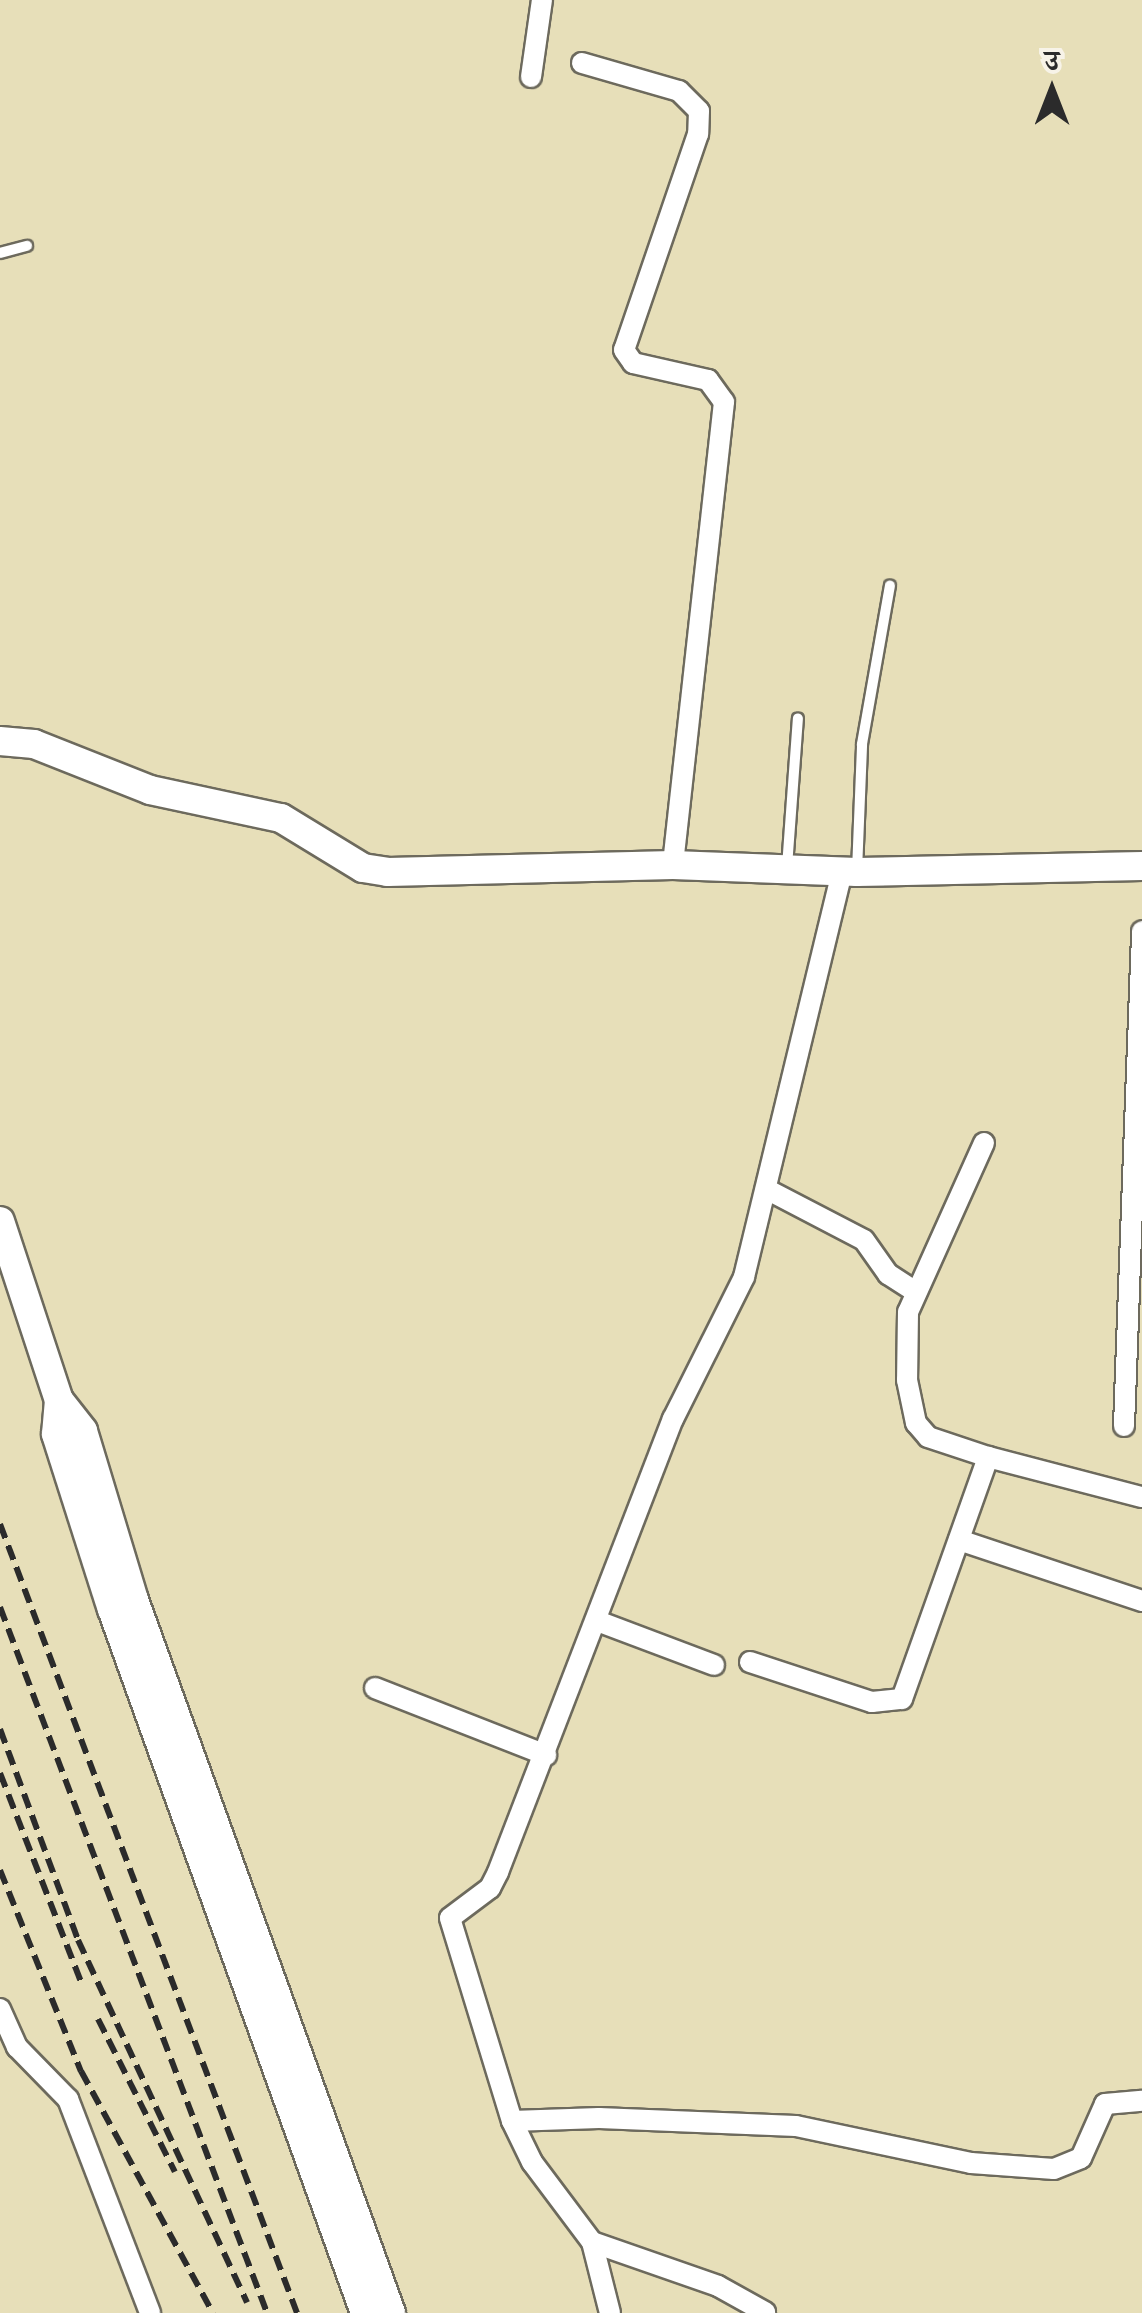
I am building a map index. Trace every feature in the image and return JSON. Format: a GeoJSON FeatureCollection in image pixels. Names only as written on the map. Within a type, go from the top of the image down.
{"type":"FeatureCollection","features":[{"type":"Feature","properties":{"kind":"street"},"geometry":{"type":"LineString","coordinates":[[531,77],[542,0]]}},
{"type":"Feature","properties":{"kind":"street"},"geometry":{"type":"LineString","coordinates":[[582,63],[680,91],[699,111],[698,134],[624,350],[633,364],[708,380],[724,402],[673,865]]}},
{"type":"Feature","properties":{"kind":"street"},"geometry":{"type":"LineString","coordinates":[[9,741],[150,790],[282,818],[362,868],[455,873],[673,865],[849,872],[1142,866]]}},
{"type":"Feature","properties":{"kind":"street"},"geometry":{"type":"LineString","coordinates":[[610,2313],[592,2242],[532,2162],[512,2121],[449,1928],[456,1908],[490,1888],[546,1755],[673,1420],[744,1276],[849,872]]}},
{"type":"Feature","properties":{"kind":"street"},"geometry":{"type":"LineString","coordinates":[[1124,1426],[1142,931]]}},
{"type":"Feature","properties":{"kind":"street"},"geometry":{"type":"LineString","coordinates":[[984,1143],[916,1292],[905,1345],[916,1423],[928,1437],[988,1457],[1142,1497]]}},
{"type":"Feature","properties":{"kind":"street"},"geometry":{"type":"LineString","coordinates":[[768,1190],[864,1240],[888,1274],[916,1292]]}},
{"type":"Feature","properties":{"kind":"street"},"geometry":{"type":"LineString","coordinates":[[0,1221],[59,1400],[83,1431],[123,1604],[347,2228],[391,2313]]}},
{"type":"Feature","properties":{"kind":"street"},"geometry":{"type":"LineString","coordinates":[[750,1662],[872,1702],[902,1699],[988,1457]]}},
{"type":"Feature","properties":{"kind":"street"},"geometry":{"type":"LineString","coordinates":[[960,1540],[1142,1601]]}},
{"type":"Feature","properties":{"kind":"street"},"geometry":{"type":"LineString","coordinates":[[597,1621],[714,1665]]}},
{"type":"Feature","properties":{"kind":"street"},"geometry":{"type":"LineString","coordinates":[[375,1688],[546,1755]]}},
{"type":"Feature","properties":{"kind":"street"},"geometry":{"type":"LineString","coordinates":[[0,2008],[17,2047],[68,2099],[150,2313]]}},
{"type":"Feature","properties":{"kind":"street"},"geometry":{"type":"LineString","coordinates":[[512,2121],[599,2118],[796,2126],[971,2163],[1054,2169],[1081,2158],[1105,2104],[1142,2101]]}},
{"type":"Feature","properties":{"kind":"street"},"geometry":{"type":"LineString","coordinates":[[347,2228],[365,2313]]}},
{"type":"Feature","properties":{"kind":"street"},"geometry":{"type":"LineString","coordinates":[[592,2242],[718,2286],[765,2312]]}},
{"type":"Feature","properties":{"kind":"lane"},"geometry":{"type":"LineString","coordinates":[[0,253],[27,246]]}},
{"type":"Feature","properties":{"kind":"lane"},"geometry":{"type":"LineString","coordinates":[[849,872],[862,744],[890,585]]}},
{"type":"Feature","properties":{"kind":"lane"},"geometry":{"type":"LineString","coordinates":[[787,868],[798,718]]}},
{"type":"Feature","properties":{"kind":"railway"},"geometry":{"type":"LineString","coordinates":[[0,1524],[297,2313]]}},
{"type":"Feature","properties":{"kind":"railway"},"geometry":{"type":"LineString","coordinates":[[0,1607],[267,2313]]}},
{"type":"Feature","properties":{"kind":"railway"},"geometry":{"type":"LineString","coordinates":[[0,1729],[78,1940],[247,2303]]}},
{"type":"Feature","properties":{"kind":"railway"},"geometry":{"type":"LineString","coordinates":[[0,1773],[81,1982]]}},
{"type":"Feature","properties":{"kind":"railway"},"geometry":{"type":"LineString","coordinates":[[0,1870],[81,2071],[213,2313]]}},
{"type":"Feature","properties":{"kind":"railway"},"geometry":{"type":"LineString","coordinates":[[98,2019],[175,2172]]}}]}
